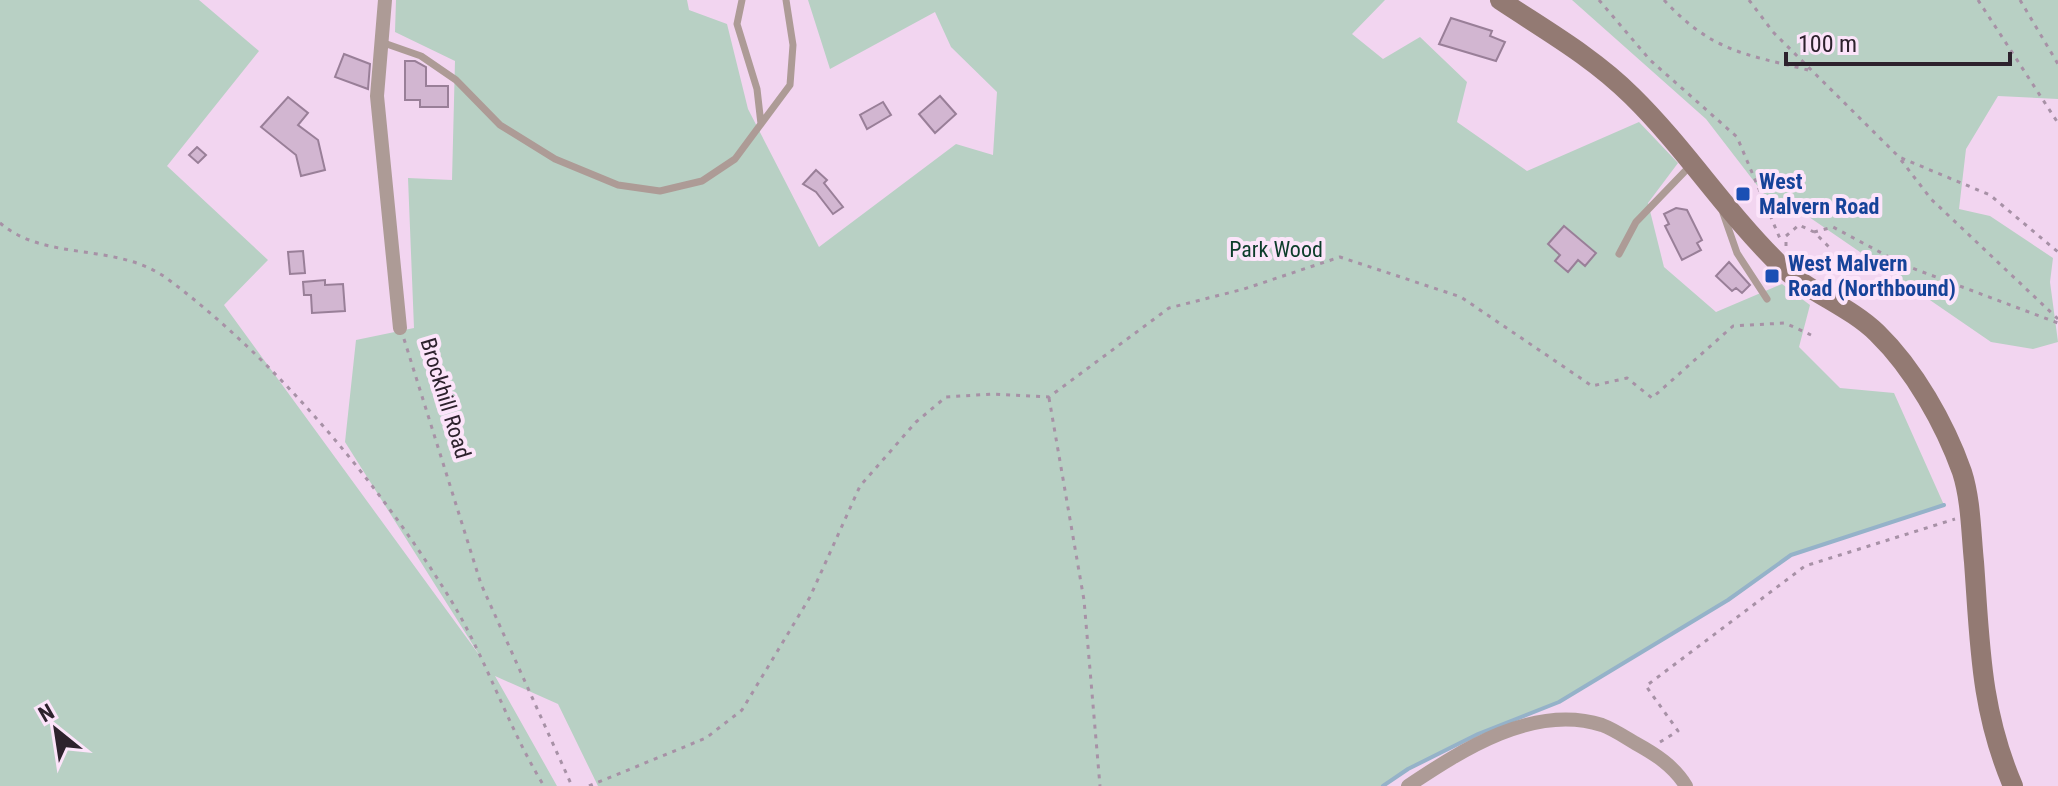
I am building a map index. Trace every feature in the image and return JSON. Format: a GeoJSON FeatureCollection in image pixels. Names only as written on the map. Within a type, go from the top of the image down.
{"type":"FeatureCollection","features":[{"type":"Feature","properties":{"kind":"main road"},"geometry":{"type":"LineString","coordinates":[[1500,0],[1601,69],[1631,94],[1722,202],[1789,273],[1873,336],[1906,369],[1949,443],[1963,475],[1970,516],[1984,697],[1995,745],[2013,786]]}},
{"type":"Feature","properties":{"kind":"street","name":"Brockhill Road"},"geometry":{"type":"LineString","coordinates":[[385,0],[377,96],[400,328]]}},
{"type":"Feature","properties":{"kind":"street"},"geometry":{"type":"LineString","coordinates":[[1408,786],[1453,756],[1513,729],[1558,720],[1602,725],[1647,750],[1678,773],[1686,786]]}},
{"type":"Feature","properties":{"kind":"lane"},"geometry":{"type":"LineString","coordinates":[[742,0],[737,24],[757,89],[761,124]]}},
{"type":"Feature","properties":{"kind":"lane"},"geometry":{"type":"LineString","coordinates":[[381,42],[421,56],[456,80],[500,125],[555,159],[618,185],[660,191],[702,181],[735,159],[790,85],[793,45],[786,0]]}},
{"type":"Feature","properties":{"kind":"lane"},"geometry":{"type":"LineString","coordinates":[[1619,254],[1636,222],[1692,164]]}},
{"type":"Feature","properties":{"kind":"lane"},"geometry":{"type":"LineString","coordinates":[[1722,202],[1729,237],[1767,299]]}},
{"type":"Feature","properties":{"kind":"path"},"geometry":{"type":"LineString","coordinates":[[1599,0],[1650,60],[1737,137],[1786,252],[1786,236],[1799,225],[1814,232],[1831,249]]}},
{"type":"Feature","properties":{"kind":"path"},"geometry":{"type":"LineString","coordinates":[[1664,0],[1689,27],[1729,51],[1812,71]]}},
{"type":"Feature","properties":{"kind":"path"},"geometry":{"type":"LineString","coordinates":[[1749,0],[1773,32],[1899,157],[1931,199],[2058,321]]}},
{"type":"Feature","properties":{"kind":"path"},"geometry":{"type":"LineString","coordinates":[[1978,0],[2058,123]]}},
{"type":"Feature","properties":{"kind":"path"},"geometry":{"type":"LineString","coordinates":[[2020,0],[2058,64]]}},
{"type":"Feature","properties":{"kind":"path"},"geometry":{"type":"LineString","coordinates":[[1899,157],[1990,195],[2058,252]]}},
{"type":"Feature","properties":{"kind":"path"},"geometry":{"type":"LineString","coordinates":[[0,223],[30,241],[104,253],[160,273],[249,350],[292,394],[345,454],[450,598],[544,786]]}},
{"type":"Feature","properties":{"kind":"path"},"geometry":{"type":"LineString","coordinates":[[1814,232],[1833,227],[1904,265],[2058,321]]}},
{"type":"Feature","properties":{"kind":"path"},"geometry":{"type":"LineString","coordinates":[[589,786],[706,738],[742,710],[810,597],[860,486],[916,422],[946,397],[993,394],[1049,397],[1169,308],[1244,289],[1340,257],[1461,297],[1592,386],[1627,378],[1652,398],[1733,326],[1785,323],[1811,335]]}},
{"type":"Feature","properties":{"kind":"path","name":"Brockhill Road"},"geometry":{"type":"LineString","coordinates":[[400,328],[481,584],[572,786]]}},
{"type":"Feature","properties":{"kind":"path"},"geometry":{"type":"LineString","coordinates":[[1049,397],[1084,600],[1100,786]]}},
{"type":"Feature","properties":{"kind":"path"},"geometry":{"type":"LineString","coordinates":[[1647,750],[1678,731],[1646,686],[1805,566],[1970,516]]}},
{"type":"Feature","properties":{"kind":"green space","name":"Park Wood"},"geometry":{"type":"Polygon","coordinates":[[[0,0],[199,0],[259,51],[167,166],[268,260],[224,305],[480,656],[345,442],[356,340],[414,328],[408,178],[452,180],[455,61],[395,32],[396,0],[687,0],[689,10],[727,24],[748,109],[819,247],[956,144],[993,155],[997,92],[951,47],[935,12],[830,69],[808,0],[1385,0],[1352,34],[1383,59],[1420,37],[1467,82],[1457,122],[1527,171],[1639,122],[1678,163],[1648,203],[1664,267],[1716,312],[1782,284],[1810,305],[1799,347],[1840,388],[1894,393],[1944,505],[1791,555],[1728,600],[1559,702],[1478,734],[1408,769],[1383,786],[598,786],[558,704],[495,676],[557,786],[0,786],[0,0]]]}},
{"type":"Feature","properties":{"kind":"green space"},"geometry":{"type":"Polygon","coordinates":[[[1572,0],[2058,0],[2058,99],[1998,96],[1966,149],[1959,209],[1990,216],[2053,258],[2050,282],[2058,342],[2033,349],[1991,342],[1809,217],[1763,193],[1706,119],[1572,0]]]}},
{"type":"Feature","properties":{"kind":"building"},"geometry":{"type":"Polygon","coordinates":[[[1451,18],[1492,31],[1490,36],[1505,42],[1496,61],[1439,44],[1451,18]]]}},
{"type":"Feature","properties":{"kind":"building"},"geometry":{"type":"Polygon","coordinates":[[[344,54],[370,64],[368,89],[335,77],[344,54]]]}},
{"type":"Feature","properties":{"kind":"building"},"geometry":{"type":"Polygon","coordinates":[[[405,61],[415,61],[426,67],[426,86],[448,86],[448,107],[420,107],[420,100],[405,100],[405,61]]]}},
{"type":"Feature","properties":{"kind":"building"},"geometry":{"type":"Polygon","coordinates":[[[940,96],[956,114],[935,133],[919,114],[940,96]]]}},
{"type":"Feature","properties":{"kind":"building"},"geometry":{"type":"Polygon","coordinates":[[[288,97],[308,113],[298,125],[318,140],[325,170],[301,176],[296,155],[261,127],[288,97]]]}},
{"type":"Feature","properties":{"kind":"building"},"geometry":{"type":"Polygon","coordinates":[[[883,102],[891,115],[867,129],[860,115],[883,102]]]}},
{"type":"Feature","properties":{"kind":"building"},"geometry":{"type":"Polygon","coordinates":[[[197,147],[206,155],[198,163],[189,155],[197,147]]]}},
{"type":"Feature","properties":{"kind":"building"},"geometry":{"type":"Polygon","coordinates":[[[816,170],[827,180],[824,183],[843,207],[833,214],[816,192],[803,184],[816,170]]]}},
{"type":"Feature","properties":{"kind":"building"},"geometry":{"type":"Polygon","coordinates":[[[1676,208],[1687,210],[1702,240],[1697,243],[1701,250],[1682,260],[1665,226],[1669,224],[1664,214],[1676,208]]]}},
{"type":"Feature","properties":{"kind":"building"},"geometry":{"type":"Polygon","coordinates":[[[1564,226],[1596,253],[1585,266],[1578,260],[1568,272],[1555,261],[1560,255],[1548,244],[1564,226]]]}},
{"type":"Feature","properties":{"kind":"building"},"geometry":{"type":"Polygon","coordinates":[[[303,251],[305,273],[290,274],[288,252],[303,251]]]}},
{"type":"Feature","properties":{"kind":"building"},"geometry":{"type":"Polygon","coordinates":[[[1729,262],[1750,285],[1742,293],[1736,288],[1732,291],[1716,276],[1729,262]]]}},
{"type":"Feature","properties":{"kind":"building"},"geometry":{"type":"Polygon","coordinates":[[[325,280],[325,285],[343,284],[345,311],[312,313],[311,295],[304,295],[303,282],[325,280]]]}},
{"type":"Feature","properties":{"kind":"waterway"},"geometry":{"type":"LineString","coordinates":[[1383,786],[1408,769],[1478,734],[1559,702],[1728,600],[1791,555],[1944,505]]}},
{"type":"Feature","properties":{"kind":"place","name":"West Malvern Road"},"geometry":{"type":"Point","coordinates":[1743,194]}},
{"type":"Feature","properties":{"kind":"place","name":"West Malvern Road (Northbound)"},"geometry":{"type":"Point","coordinates":[1772,276]}}]}
